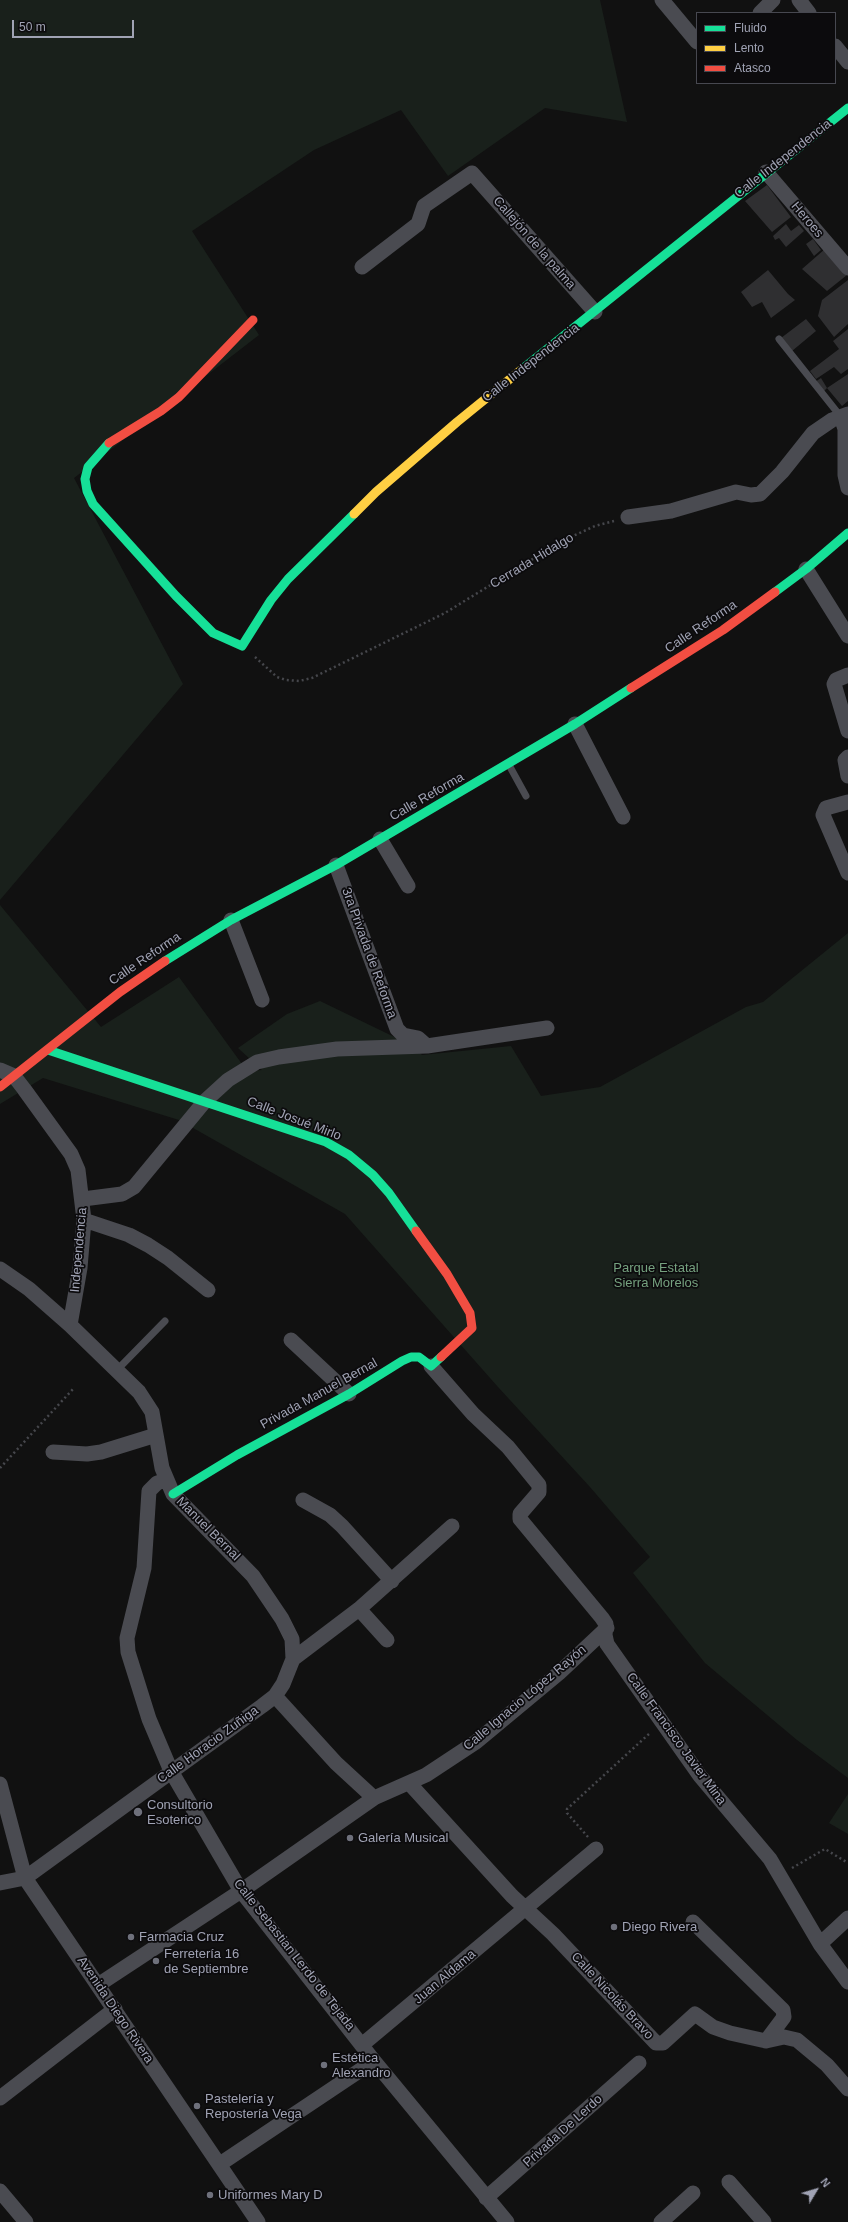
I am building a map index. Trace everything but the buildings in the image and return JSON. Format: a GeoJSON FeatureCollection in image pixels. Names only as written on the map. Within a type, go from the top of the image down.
{"type":"FeatureCollection","features":[{"type":"Feature","properties":{"kind":"street"},"geometry":{"type":"LineString","coordinates":[[662,0],[696,41]]}},
{"type":"Feature","properties":{"kind":"street"},"geometry":{"type":"LineString","coordinates":[[761,12],[774,0]]}},
{"type":"Feature","properties":{"kind":"street"},"geometry":{"type":"LineString","coordinates":[[799,0],[808,12]]}},
{"type":"Feature","properties":{"kind":"street"},"geometry":{"type":"LineString","coordinates":[[836,47],[848,62]]}},
{"type":"Feature","properties":{"kind":"street","name":"Calle Independencia"},"geometry":{"type":"LineString","coordinates":[[242,646],[271,600],[288,579],[376,492],[457,422],[595,312],[766,172],[848,108]]}},
{"type":"Feature","properties":{"kind":"street","name":"Heroes"},"geometry":{"type":"LineString","coordinates":[[766,172],[848,268]]}},
{"type":"Feature","properties":{"kind":"street","name":"Callejón de la palma"},"geometry":{"type":"LineString","coordinates":[[362,267],[418,224],[424,206],[469,174],[474,174],[595,312]]}},
{"type":"Feature","properties":{"kind":"street"},"geometry":{"type":"LineString","coordinates":[[242,646],[213,633],[176,596],[146,561],[104,518],[93,504],[87,491],[85,479],[88,467],[106,445],[160,411],[178,396],[253,320]]}},
{"type":"Feature","properties":{"kind":"street"},"geometry":{"type":"LineString","coordinates":[[628,517],[671,511],[736,492],[751,495],[760,494],[782,472],[813,433],[832,420],[845,420],[847,482]]}},
{"type":"Feature","properties":{"kind":"street","name":"Calle Reforma"},"geometry":{"type":"LineString","coordinates":[[0,1086],[48,1050],[120,992],[180,951],[231,920],[336,865],[575,724],[722,630],[806,569],[848,533]]}},
{"type":"Feature","properties":{"kind":"street"},"geometry":{"type":"LineString","coordinates":[[806,569],[848,636]]}},
{"type":"Feature","properties":{"kind":"street"},"geometry":{"type":"LineString","coordinates":[[848,675],[836,680],[834,684],[848,731]]}},
{"type":"Feature","properties":{"kind":"street"},"geometry":{"type":"LineString","coordinates":[[575,724],[623,817]]}},
{"type":"Feature","properties":{"kind":"street"},"geometry":{"type":"LineString","coordinates":[[848,757],[845,760],[848,776]]}},
{"type":"Feature","properties":{"kind":"street"},"geometry":{"type":"LineString","coordinates":[[848,802],[826,808],[824,815],[848,873]]}},
{"type":"Feature","properties":{"kind":"street"},"geometry":{"type":"LineString","coordinates":[[380,839],[408,886]]}},
{"type":"Feature","properties":{"kind":"street","name":"3ra Privada de Reforma"},"geometry":{"type":"LineString","coordinates":[[336,865],[397,1028],[403,1035],[418,1038],[427,1046]]}},
{"type":"Feature","properties":{"kind":"street"},"geometry":{"type":"LineString","coordinates":[[231,920],[262,1000]]}},
{"type":"Feature","properties":{"kind":"street"},"geometry":{"type":"LineString","coordinates":[[83,1199],[122,1194],[134,1187],[205,1101],[241,1070],[257,1062],[279,1057],[337,1049],[427,1046],[547,1028]]}},
{"type":"Feature","properties":{"kind":"street","name":"Calle Josué Mirlo"},"geometry":{"type":"LineString","coordinates":[[48,1050],[326,1142],[349,1155],[373,1175],[389,1193],[447,1274],[470,1313],[472,1328],[431,1366]]}},
{"type":"Feature","properties":{"kind":"street"},"geometry":{"type":"LineString","coordinates":[[0,1070],[14,1076]]}},
{"type":"Feature","properties":{"kind":"street","name":"Independencia"},"geometry":{"type":"LineString","coordinates":[[14,1076],[73,1158],[78,1170],[83,1199],[84,1220],[80,1268],[70,1325]]}},
{"type":"Feature","properties":{"kind":"street"},"geometry":{"type":"LineString","coordinates":[[84,1220],[128,1235],[148,1245],[168,1258],[208,1290]]}},
{"type":"Feature","properties":{"kind":"street","name":"Manuel Bernal"},"geometry":{"type":"LineString","coordinates":[[0,1269],[29,1289],[70,1325],[146,1402],[152,1412],[166,1480],[173,1494],[253,1576],[282,1619],[292,1639],[293,1659],[284,1684],[275,1696]]}},
{"type":"Feature","properties":{"kind":"street"},"geometry":{"type":"LineString","coordinates":[[291,1340],[350,1394]]}},
{"type":"Feature","properties":{"kind":"street","name":"Privada Manuel Bernal"},"geometry":{"type":"LineString","coordinates":[[173,1494],[255,1444],[350,1394],[411,1357],[419,1358],[431,1366]]}},
{"type":"Feature","properties":{"kind":"street","name":"Calle Francisco Javier Mina"},"geometry":{"type":"LineString","coordinates":[[431,1366],[473,1414],[508,1447],[539,1485],[539,1492],[520,1514],[520,1519],[602,1618],[606,1628],[605,1635],[607,1644],[700,1776],[781,1874],[820,1944],[848,1982]]}},
{"type":"Feature","properties":{"kind":"street"},"geometry":{"type":"LineString","coordinates":[[53,1452],[87,1454],[101,1452],[156,1435]]}},
{"type":"Feature","properties":{"kind":"street","name":"Calle Sebastian Lerdo de Tejada"},"geometry":{"type":"LineString","coordinates":[[166,1480],[152,1486],[149,1491],[144,1568],[127,1638],[128,1652],[149,1719],[171,1771],[240,1891],[363,2044],[374,2061],[507,2222]]}},
{"type":"Feature","properties":{"kind":"street"},"geometry":{"type":"LineString","coordinates":[[303,1500],[330,1515],[342,1526],[392,1581]]}},
{"type":"Feature","properties":{"kind":"street"},"geometry":{"type":"LineString","coordinates":[[293,1659],[359,1609],[452,1526]]}},
{"type":"Feature","properties":{"kind":"street"},"geometry":{"type":"LineString","coordinates":[[359,1609],[388,1640]]}},
{"type":"Feature","properties":{"kind":"street","name":"Calle Ignacio López Rayón"},"geometry":{"type":"LineString","coordinates":[[98,1985],[240,1891],[374,1798],[409,1783],[446,1763],[476,1742],[559,1673],[606,1628]]}},
{"type":"Feature","properties":{"kind":"street"},"geometry":{"type":"LineString","coordinates":[[275,1696],[336,1763],[374,1798]]}},
{"type":"Feature","properties":{"kind":"street","name":"Calle Horacio Zuñiga"},"geometry":{"type":"LineString","coordinates":[[26,1878],[275,1696]]}},
{"type":"Feature","properties":{"kind":"street","name":"Calle Nicolás Bravo"},"geometry":{"type":"LineString","coordinates":[[409,1783],[526,1909],[553,1934],[656,2043],[663,2043],[695,2014],[721,2031],[766,2041],[784,2037],[797,2040],[827,2065],[848,2089]]}},
{"type":"Feature","properties":{"kind":"street","name":"Avenida Diego Rivera"},"geometry":{"type":"LineString","coordinates":[[0,1784],[26,1878],[258,2222]]}},
{"type":"Feature","properties":{"kind":"street","name":"Juan Aldama"},"geometry":{"type":"LineString","coordinates":[[363,2044],[596,1849]]}},
{"type":"Feature","properties":{"kind":"street"},"geometry":{"type":"LineString","coordinates":[[0,1883],[26,1878]]}},
{"type":"Feature","properties":{"kind":"street"},"geometry":{"type":"LineString","coordinates":[[820,1944],[848,1918]]}},
{"type":"Feature","properties":{"kind":"street"},"geometry":{"type":"LineString","coordinates":[[693,1922],[783,2010],[784,2017],[766,2041]]}},
{"type":"Feature","properties":{"kind":"street"},"geometry":{"type":"LineString","coordinates":[[0,2098],[115,2010]]}},
{"type":"Feature","properties":{"kind":"street"},"geometry":{"type":"LineString","coordinates":[[220,2164],[374,2061]]}},
{"type":"Feature","properties":{"kind":"street","name":"Privada De Lerdo"},"geometry":{"type":"LineString","coordinates":[[486,2198],[639,2063]]}},
{"type":"Feature","properties":{"kind":"street"},"geometry":{"type":"LineString","coordinates":[[729,2182],[764,2222]]}},
{"type":"Feature","properties":{"kind":"street"},"geometry":{"type":"LineString","coordinates":[[0,2192],[26,2222]]}},
{"type":"Feature","properties":{"kind":"street"},"geometry":{"type":"LineString","coordinates":[[662,2222],[694,2193]]}},
{"type":"Feature","properties":{"kind":"lane"},"geometry":{"type":"LineString","coordinates":[[780,339],[845,420]]}},
{"type":"Feature","properties":{"kind":"lane"},"geometry":{"type":"LineString","coordinates":[[509,764],[526,796]]}},
{"type":"Feature","properties":{"kind":"lane"},"geometry":{"type":"LineString","coordinates":[[116,1370],[165,1321]]}},
{"type":"Feature","properties":{"kind":"path","name":"Cerrada Hidalgo"},"geometry":{"type":"LineString","coordinates":[[242,646],[278,677],[286,680],[299,681],[312,678],[445,613],[562,541],[595,526],[628,517]]}},
{"type":"Feature","properties":{"kind":"path"},"geometry":{"type":"LineString","coordinates":[[0,1468],[74,1388]]}},
{"type":"Feature","properties":{"kind":"path"},"geometry":{"type":"LineString","coordinates":[[596,1849],[566,1811],[663,1722]]}},
{"type":"Feature","properties":{"kind":"path"},"geometry":{"type":"LineString","coordinates":[[781,1874],[825,1849],[848,1862]]}},
{"type":"Feature","properties":{"kind":"green space"},"geometry":{"type":"Polygon","coordinates":[[[0,0],[600,0],[627,122],[545,108],[448,176],[401,110],[314,150],[192,231],[259,335],[74,478],[183,684],[0,900],[0,0]]]}},
{"type":"Feature","properties":{"kind":"green space","name":"Parque Estatal Sierra Morelos"},"geometry":{"type":"Polygon","coordinates":[[[0,905],[101,1027],[179,977],[247,1071],[262,1070],[238,1048],[287,1014],[320,1001],[413,1046],[422,1055],[511,1046],[541,1096],[600,1087],[746,1007],[763,1002],[848,933],[848,1778],[797,1740],[705,1663],[633,1573],[650,1557],[590,1487],[498,1387],[345,1214],[179,1120],[43,1078],[0,1104],[0,905]]]}},
{"type":"Feature","properties":{"kind":"green space"},"geometry":{"type":"Polygon","coordinates":[[[848,1794],[848,1834],[829,1823],[848,1794]]]}},
{"type":"Feature","properties":{"kind":"traffic: fast"},"geometry":{"type":"LineString","coordinates":[[521,370],[848,108]]}},
{"type":"Feature","properties":{"kind":"traffic: fast"},"geometry":{"type":"LineString","coordinates":[[109,443],[88,467],[85,479],[87,491],[93,504],[176,596],[213,633],[242,646],[271,600],[288,579],[354,514]]}},
{"type":"Feature","properties":{"kind":"traffic: fast"},"geometry":{"type":"LineString","coordinates":[[775,592],[806,569],[848,533]]}},
{"type":"Feature","properties":{"kind":"traffic: fast"},"geometry":{"type":"LineString","coordinates":[[165,961],[231,920],[336,865],[575,724],[631,688]]}},
{"type":"Feature","properties":{"kind":"traffic: fast"},"geometry":{"type":"LineString","coordinates":[[48,1050],[326,1142],[349,1155],[373,1175],[389,1193],[416,1231]]}},
{"type":"Feature","properties":{"kind":"traffic: fast"},"geometry":{"type":"LineString","coordinates":[[173,1494],[237,1455],[349,1394],[402,1361],[411,1357],[419,1357],[431,1366],[441,1357]]}},
{"type":"Feature","properties":{"kind":"traffic: slow"},"geometry":{"type":"LineString","coordinates":[[354,514],[376,492],[457,422],[521,370]]}},
{"type":"Feature","properties":{"kind":"traffic: jam"},"geometry":{"type":"LineString","coordinates":[[109,443],[161,411],[179,397],[253,320]]}},
{"type":"Feature","properties":{"kind":"traffic: jam"},"geometry":{"type":"LineString","coordinates":[[631,688],[723,630],[775,592]]}},
{"type":"Feature","properties":{"kind":"traffic: jam"},"geometry":{"type":"LineString","coordinates":[[0,1087],[120,992],[165,961]]}},
{"type":"Feature","properties":{"kind":"traffic: jam"},"geometry":{"type":"LineString","coordinates":[[416,1231],[447,1274],[470,1313],[472,1328],[441,1357]]}},
{"type":"Feature","properties":{"kind":"place","name":"Consultorio Esoterico"},"geometry":{"type":"Point","coordinates":[138,1812]}},
{"type":"Feature","properties":{"kind":"place","name":"Galería Musical"},"geometry":{"type":"Point","coordinates":[350,1838]}},
{"type":"Feature","properties":{"kind":"place","name":"Diego Rivera"},"geometry":{"type":"Point","coordinates":[614,1927]}},
{"type":"Feature","properties":{"kind":"place","name":"Farmacia Cruz"},"geometry":{"type":"Point","coordinates":[131,1937]}},
{"type":"Feature","properties":{"kind":"place","name":"Ferretería 16 de Septiembre"},"geometry":{"type":"Point","coordinates":[156,1961]}},
{"type":"Feature","properties":{"kind":"place","name":"Estética Alexandro"},"geometry":{"type":"Point","coordinates":[324,2065]}},
{"type":"Feature","properties":{"kind":"place","name":"Pastelería y Repostería Vega"},"geometry":{"type":"Point","coordinates":[197,2106]}},
{"type":"Feature","properties":{"kind":"place","name":"Uniformes Mary D"},"geometry":{"type":"Point","coordinates":[210,2195]}}]}
